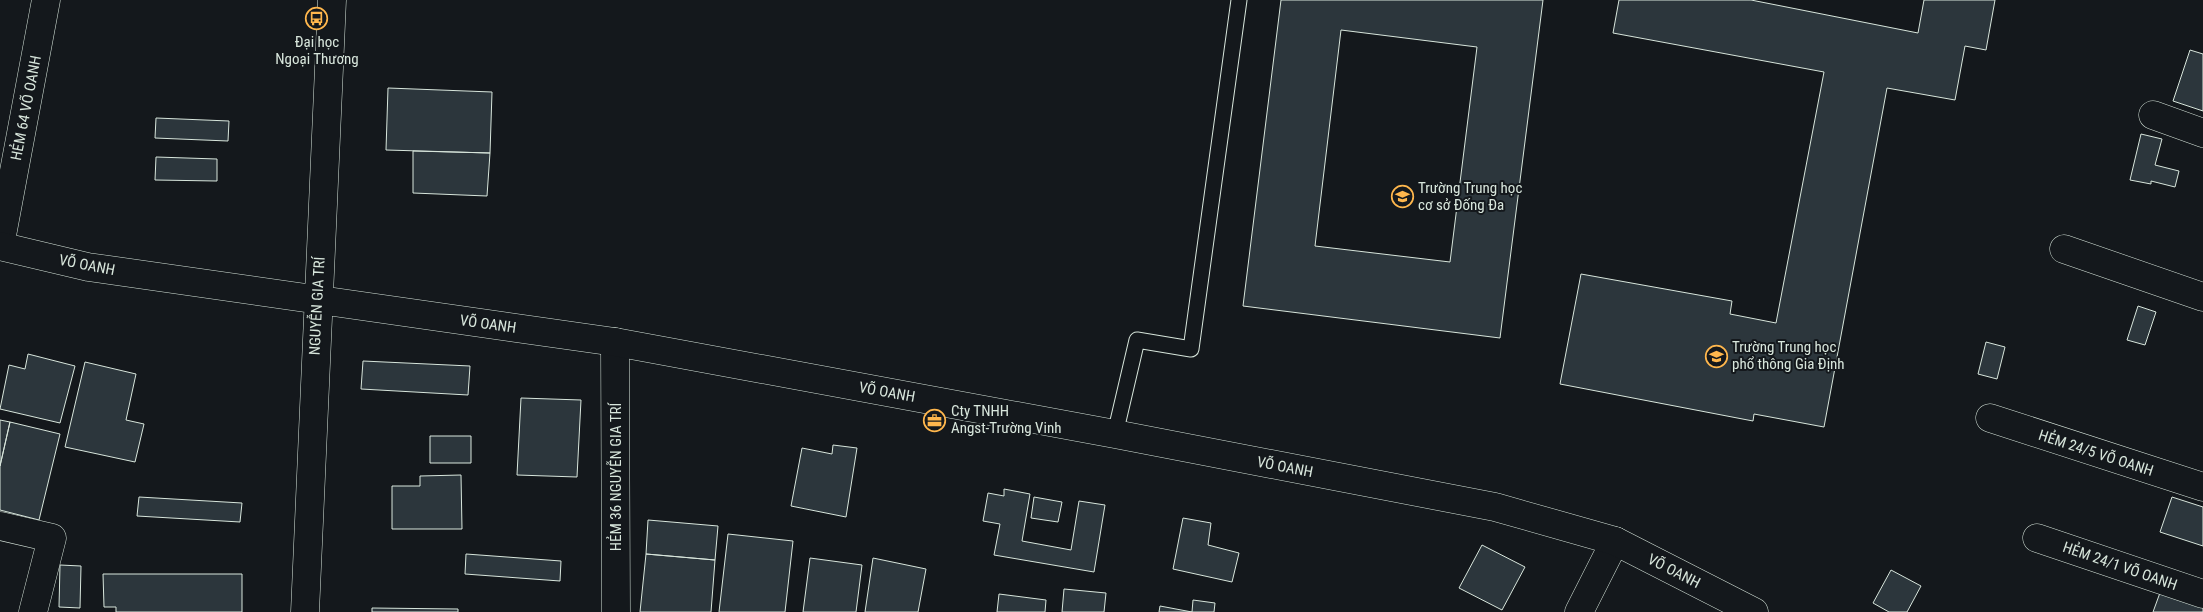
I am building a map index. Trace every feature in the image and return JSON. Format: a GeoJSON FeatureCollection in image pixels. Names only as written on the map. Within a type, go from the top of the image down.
{"type":"FeatureCollection","features":[{"type":"Feature","properties":{"kind":"street","name":"HẺM 64 VÕ OANH"},"geometry":{"type":"LineString","coordinates":[[0,246],[46,0]]}},
{"type":"Feature","properties":{"kind":"street","name":"NGUYỄN GIA TRÍ"},"geometry":{"type":"LineString","coordinates":[[305,612],[332,0]]}},
{"type":"Feature","properties":{"kind":"street"},"geometry":{"type":"LineString","coordinates":[[2153,116],[2203,132]]}},
{"type":"Feature","properties":{"kind":"street","name":"VÕ OANH"},"geometry":{"type":"LineString","coordinates":[[0,246],[88,267],[615,342],[1115,434],[1496,508],[1616,541],[1754,612]]}},
{"type":"Feature","properties":{"kind":"street"},"geometry":{"type":"LineString","coordinates":[[2064,249],[2203,297]]}},
{"type":"Feature","properties":{"kind":"street","name":"HẺM 36 NGUYỄN GIA TRÍ"},"geometry":{"type":"LineString","coordinates":[[615,342],[616,612]]}},
{"type":"Feature","properties":{"kind":"street","name":"HẺM 24/5 VÕ OANH"},"geometry":{"type":"LineString","coordinates":[[1990,418],[2203,488]]}},
{"type":"Feature","properties":{"kind":"street"},"geometry":{"type":"LineString","coordinates":[[0,526],[52,538],[33,612]]}},
{"type":"Feature","properties":{"kind":"street","name":"HẺM 24/1 VÕ OANH"},"geometry":{"type":"LineString","coordinates":[[2037,538],[2203,594]]}},
{"type":"Feature","properties":{"kind":"street"},"geometry":{"type":"LineString","coordinates":[[1579,612],[1616,541]]}},
{"type":"Feature","properties":{"kind":"lane"},"geometry":{"type":"LineString","coordinates":[[1115,434],[1137,340],[1191,349],[1239,0]]}},
{"type":"Feature","properties":{"kind":"building"},"geometry":{"type":"Polygon","coordinates":[[[1281,0],[1543,0],[1500,338],[1243,306],[1281,0]],[[1341,30],[1315,246],[1450,262],[1477,47],[1341,30]]]}},
{"type":"Feature","properties":{"kind":"building"},"geometry":{"type":"Polygon","coordinates":[[[1619,0],[1751,0],[1918,33],[1924,0],[1995,0],[1986,50],[1965,46],[1955,100],[1887,88],[1824,427],[1754,414],[1753,421],[1560,384],[1581,274],[1732,301],[1730,314],[1776,323],[1824,72],[1613,33],[1619,0]]]}},
{"type":"Feature","properties":{"kind":"building"},"geometry":{"type":"Polygon","coordinates":[[[2190,50],[2203,54],[2203,111],[2173,101],[2190,50]]]}},
{"type":"Feature","properties":{"kind":"building"},"geometry":{"type":"Polygon","coordinates":[[[388,88],[492,92],[490,153],[386,150],[388,88]]]}},
{"type":"Feature","properties":{"kind":"building"},"geometry":{"type":"Polygon","coordinates":[[[156,118],[229,121],[228,141],[155,138],[156,118]]]}},
{"type":"Feature","properties":{"kind":"building"},"geometry":{"type":"Polygon","coordinates":[[[2141,134],[2162,139],[2155,165],[2179,171],[2175,187],[2151,181],[2151,184],[2130,180],[2141,134]]]}},
{"type":"Feature","properties":{"kind":"building"},"geometry":{"type":"Polygon","coordinates":[[[413,151],[490,153],[487,196],[413,193],[413,151]]]}},
{"type":"Feature","properties":{"kind":"building"},"geometry":{"type":"Polygon","coordinates":[[[156,157],[217,159],[217,181],[155,180],[156,157]]]}},
{"type":"Feature","properties":{"kind":"building"},"geometry":{"type":"Polygon","coordinates":[[[2138,306],[2156,312],[2145,345],[2127,340],[2138,306]]]}},
{"type":"Feature","properties":{"kind":"building"},"geometry":{"type":"Polygon","coordinates":[[[1986,342],[2005,347],[1997,379],[1978,374],[1986,342]]]}},
{"type":"Feature","properties":{"kind":"building"},"geometry":{"type":"Polygon","coordinates":[[[28,354],[75,366],[60,423],[0,409],[9,365],[25,369],[28,354]]]}},
{"type":"Feature","properties":{"kind":"building"},"geometry":{"type":"Polygon","coordinates":[[[363,361],[470,366],[468,395],[361,389],[363,361]]]}},
{"type":"Feature","properties":{"kind":"building"},"geometry":{"type":"Polygon","coordinates":[[[85,362],[136,374],[126,420],[144,424],[135,462],[65,447],[85,362]]]}},
{"type":"Feature","properties":{"kind":"building"},"geometry":{"type":"Polygon","coordinates":[[[521,398],[581,400],[577,477],[517,475],[521,398]]]}},
{"type":"Feature","properties":{"kind":"building"},"geometry":{"type":"Polygon","coordinates":[[[0,420],[10,422],[0,466],[0,420]]]}},
{"type":"Feature","properties":{"kind":"building"},"geometry":{"type":"Polygon","coordinates":[[[10,422],[60,434],[39,520],[0,510],[0,466],[10,422]]]}},
{"type":"Feature","properties":{"kind":"building"},"geometry":{"type":"Polygon","coordinates":[[[430,436],[471,436],[471,463],[430,463],[430,436]]]}},
{"type":"Feature","properties":{"kind":"building"},"geometry":{"type":"Polygon","coordinates":[[[833,445],[857,448],[846,517],[791,506],[802,448],[832,454],[833,445]]]}},
{"type":"Feature","properties":{"kind":"building"},"geometry":{"type":"Polygon","coordinates":[[[461,475],[462,529],[392,529],[392,486],[420,486],[420,476],[461,475]]]}},
{"type":"Feature","properties":{"kind":"building"},"geometry":{"type":"Polygon","coordinates":[[[1004,489],[1030,494],[1022,541],[1071,550],[1079,501],[1105,505],[1094,572],[994,555],[1000,524],[983,521],[988,493],[1004,496],[1004,489]]]}},
{"type":"Feature","properties":{"kind":"building"},"geometry":{"type":"Polygon","coordinates":[[[139,497],[242,503],[240,522],[137,516],[139,497]]]}},
{"type":"Feature","properties":{"kind":"building"},"geometry":{"type":"Polygon","coordinates":[[[1034,497],[1062,502],[1058,522],[1031,518],[1034,497]]]}},
{"type":"Feature","properties":{"kind":"building"},"geometry":{"type":"Polygon","coordinates":[[[2172,497],[2203,507],[2203,546],[2160,532],[2172,497]]]}},
{"type":"Feature","properties":{"kind":"building"},"geometry":{"type":"Polygon","coordinates":[[[1183,518],[1211,523],[1208,545],[1239,553],[1232,582],[1173,569],[1183,518]]]}},
{"type":"Feature","properties":{"kind":"building"},"geometry":{"type":"Polygon","coordinates":[[[648,520],[718,526],[715,560],[646,554],[648,520]]]}},
{"type":"Feature","properties":{"kind":"building"},"geometry":{"type":"Polygon","coordinates":[[[728,534],[793,541],[785,612],[719,612],[728,534]]]}},
{"type":"Feature","properties":{"kind":"building"},"geometry":{"type":"Polygon","coordinates":[[[1482,545],[1525,567],[1502,610],[1459,588],[1482,545]]]}},
{"type":"Feature","properties":{"kind":"building"},"geometry":{"type":"Polygon","coordinates":[[[466,554],[561,561],[560,581],[465,574],[466,554]]]}},
{"type":"Feature","properties":{"kind":"building"},"geometry":{"type":"Polygon","coordinates":[[[646,554],[715,560],[711,612],[640,612],[646,554]]]}},
{"type":"Feature","properties":{"kind":"building"},"geometry":{"type":"Polygon","coordinates":[[[810,558],[862,565],[856,612],[803,612],[810,558]]]}},
{"type":"Feature","properties":{"kind":"building"},"geometry":{"type":"Polygon","coordinates":[[[873,558],[926,569],[918,612],[865,612],[873,558]]]}},
{"type":"Feature","properties":{"kind":"building"},"geometry":{"type":"Polygon","coordinates":[[[60,565],[81,566],[80,608],[59,607],[60,565]]]}},
{"type":"Feature","properties":{"kind":"building"},"geometry":{"type":"Polygon","coordinates":[[[1891,570],[1921,586],[1907,612],[1889,612],[1873,603],[1891,570]]]}},
{"type":"Feature","properties":{"kind":"building"},"geometry":{"type":"Polygon","coordinates":[[[103,574],[242,574],[242,612],[116,612],[116,607],[104,607],[103,574]]]}},
{"type":"Feature","properties":{"kind":"building"},"geometry":{"type":"Polygon","coordinates":[[[1064,589],[1106,593],[1104,612],[1062,612],[1064,589]]]}},
{"type":"Feature","properties":{"kind":"building"},"geometry":{"type":"Polygon","coordinates":[[[2161,590],[2203,605],[2203,612],[2153,612],[2161,590]]]}},
{"type":"Feature","properties":{"kind":"building"},"geometry":{"type":"Polygon","coordinates":[[[999,594],[1046,600],[1045,612],[997,612],[999,594]]]}},
{"type":"Feature","properties":{"kind":"building"},"geometry":{"type":"Polygon","coordinates":[[[1193,600],[1215,603],[1214,612],[1192,612],[1193,600]]]}},
{"type":"Feature","properties":{"kind":"building"},"geometry":{"type":"Polygon","coordinates":[[[1160,606],[1192,612],[1159,612],[1160,606]]]}},
{"type":"Feature","properties":{"kind":"building"},"geometry":{"type":"Polygon","coordinates":[[[372,608],[458,609],[458,612],[372,612],[372,608]]]}},
{"type":"Feature","properties":{"kind":"place","name":"Đại học Ngoại Thương"},"geometry":{"type":"Point","coordinates":[317,19]}},
{"type":"Feature","properties":{"kind":"place","name":"Trường Trung học cơ sở Đống Đa"},"geometry":{"type":"Point","coordinates":[1402,197]}},
{"type":"Feature","properties":{"kind":"place","name":"Trường Trung học phổ thông Gia Định"},"geometry":{"type":"Point","coordinates":[1716,356]}},
{"type":"Feature","properties":{"kind":"place","name":"Cty TNHH Angst-Trường Vinh"},"geometry":{"type":"Point","coordinates":[935,420]}}]}
